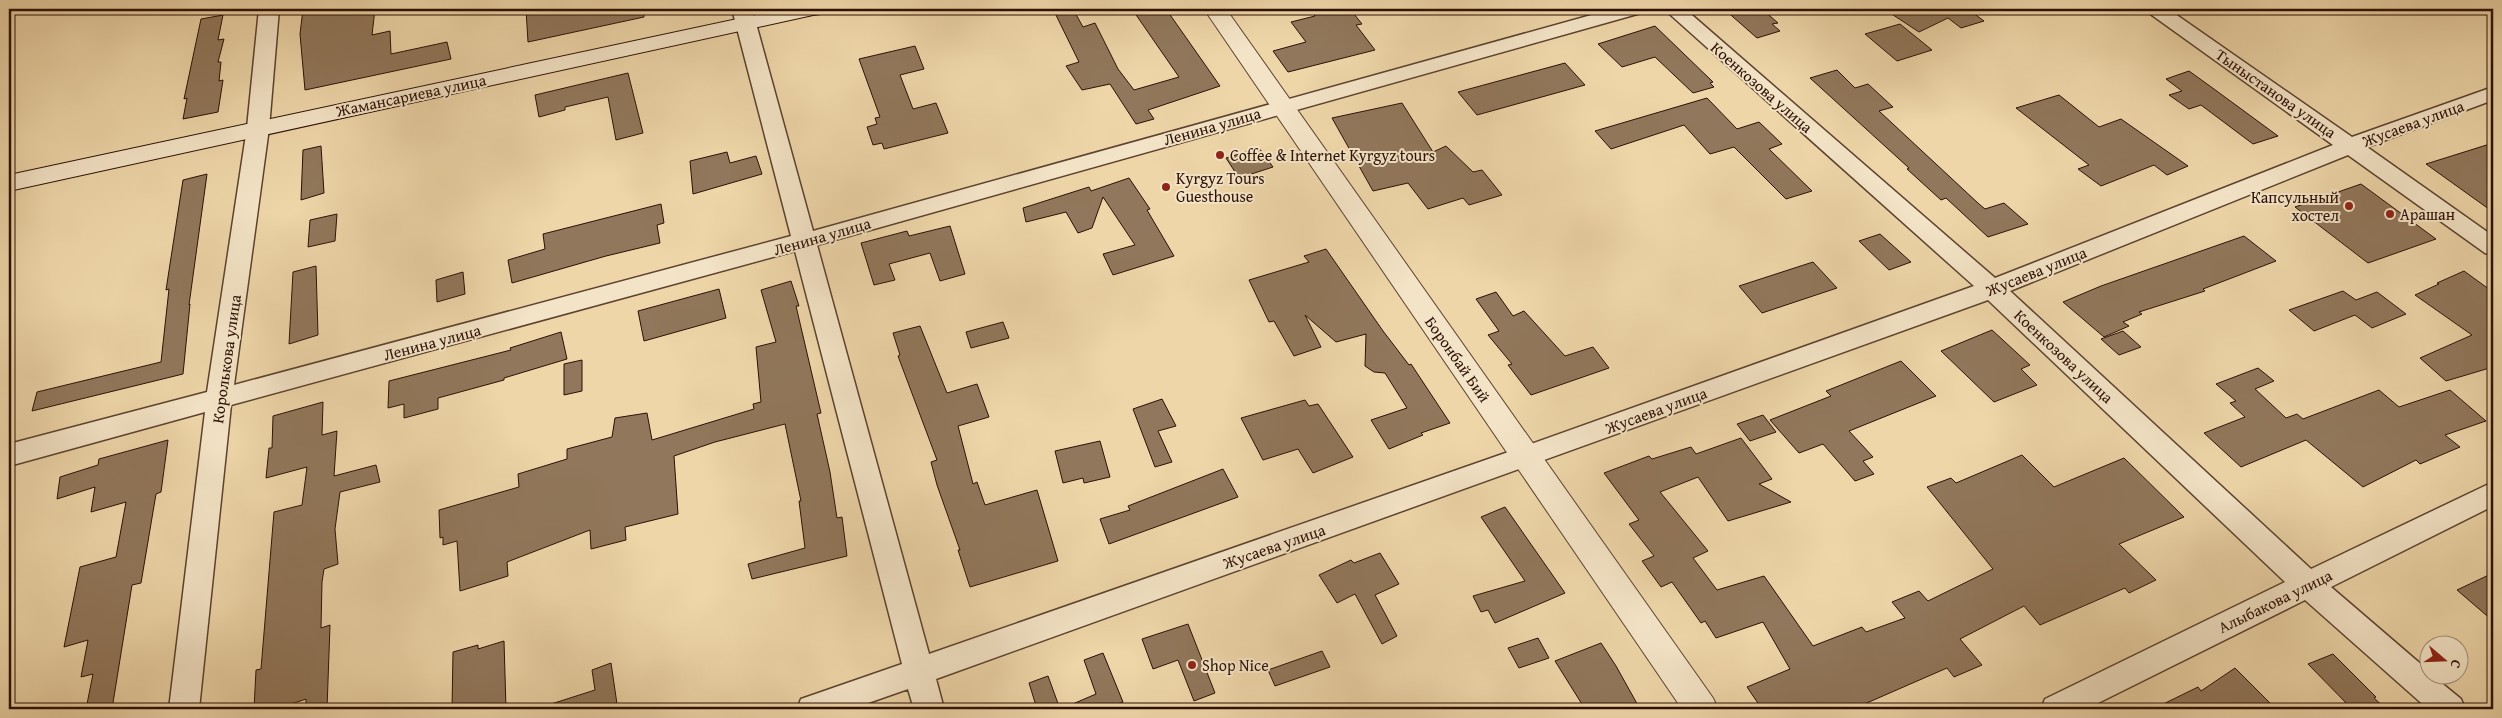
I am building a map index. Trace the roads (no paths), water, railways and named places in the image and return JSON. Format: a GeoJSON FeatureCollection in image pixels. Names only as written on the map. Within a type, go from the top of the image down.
{"type":"FeatureCollection","features":[{"type":"Feature","properties":{"kind":"street","name":"Королькова улица"},"geometry":{"type":"LineString","coordinates":[[184,709],[219,400],[258,128],[269,9]]}},
{"type":"Feature","properties":{"kind":"street","name":"Жамансариева улица"},"geometry":{"type":"LineString","coordinates":[[9,183],[258,128],[744,16],[813,9]]}},
{"type":"Feature","properties":{"kind":"street","name":"Боронбай Бий"},"geometry":{"type":"LineString","coordinates":[[1216,9],[1701,709]]}},
{"type":"Feature","properties":{"kind":"street","name":"Ленина улица"},"geometry":{"type":"LineString","coordinates":[[9,455],[804,242],[1634,9]]}},
{"type":"Feature","properties":{"kind":"street","name":"Коенкозова улица"},"geometry":{"type":"LineString","coordinates":[[1674,9],[1992,289],[2308,585],[2450,709]]}},
{"type":"Feature","properties":{"kind":"street","name":"Тыныстанова улица"},"geometry":{"type":"LineString","coordinates":[[2156,9],[2493,246]]}},
{"type":"Feature","properties":{"kind":"street"},"geometry":{"type":"LineString","coordinates":[[744,16],[929,709]]}},
{"type":"Feature","properties":{"kind":"street","name":"Жусаева улица"},"geometry":{"type":"LineString","coordinates":[[812,709],[1526,457],[1992,289],[2350,146],[2493,93]]}},
{"type":"Feature","properties":{"kind":"street","name":"Алыбакова улица"},"geometry":{"type":"LineString","coordinates":[[2056,709],[2493,493]]}},
{"type":"Feature","properties":{"kind":"place","name":"Coffee & Internet Kyrgyz tours"},"geometry":{"type":"Point","coordinates":[1220,155]}},
{"type":"Feature","properties":{"kind":"place","name":"Kyrgyz Tours Guesthouse"},"geometry":{"type":"Point","coordinates":[1166,187]}},
{"type":"Feature","properties":{"kind":"place","name":"Капсульный хостел"},"geometry":{"type":"Point","coordinates":[2349,206]}},
{"type":"Feature","properties":{"kind":"place","name":"Арашан"},"geometry":{"type":"Point","coordinates":[2390,214]}},
{"type":"Feature","properties":{"kind":"place","name":"Shop Nice"},"geometry":{"type":"Point","coordinates":[1192,665]}}]}
